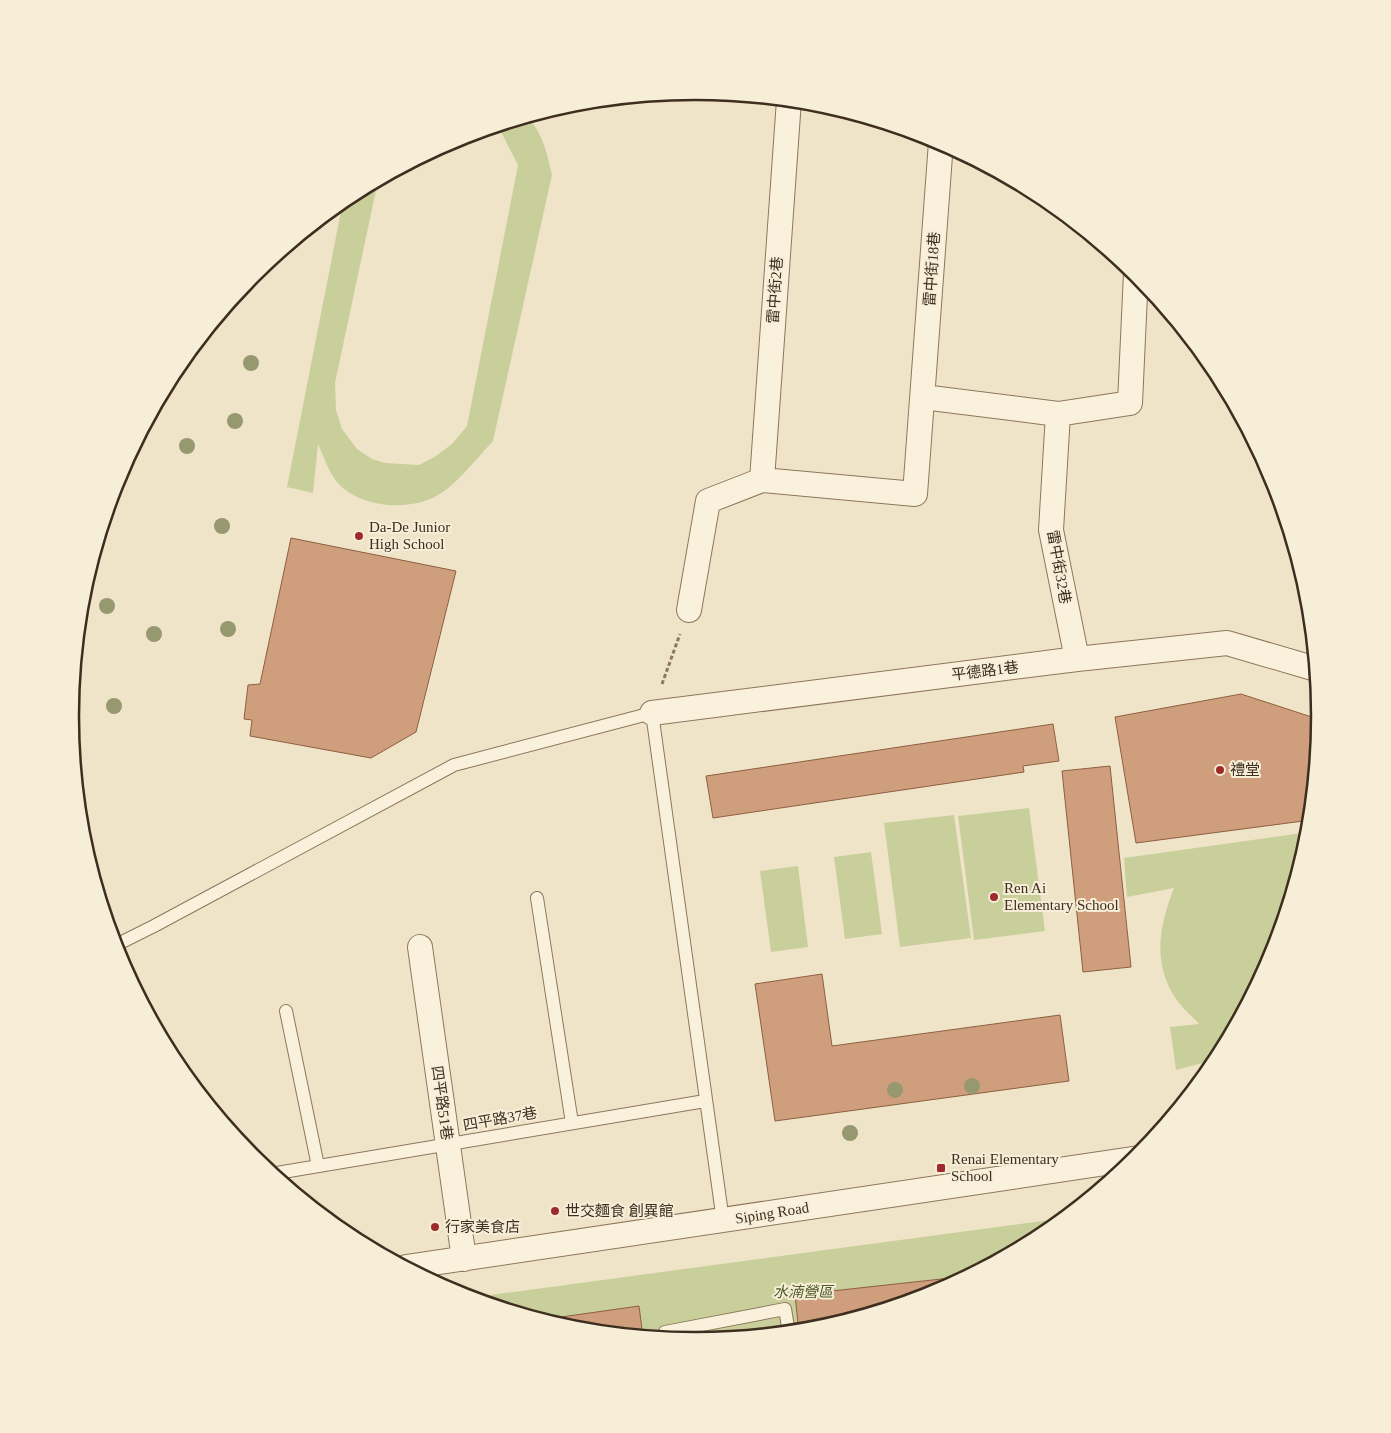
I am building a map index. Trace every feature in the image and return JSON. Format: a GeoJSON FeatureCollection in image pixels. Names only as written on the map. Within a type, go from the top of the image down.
{"type":"FeatureCollection","features":[{"type":"Feature","properties":{"kind":"street","name":"雷中街2巷"},"geometry":{"type":"LineString","coordinates":[[762,480],[788,107]]}},
{"type":"Feature","properties":{"kind":"street","name":"雷中街18巷"},"geometry":{"type":"LineString","coordinates":[[923,397],[940,151]]}},
{"type":"Feature","properties":{"kind":"street"},"geometry":{"type":"LineString","coordinates":[[689,610],[708,501],[762,480],[915,494],[923,397],[1058,414],[1130,402],[1135,284]]}},
{"type":"Feature","properties":{"kind":"street","name":"雷中街32巷"},"geometry":{"type":"LineString","coordinates":[[1058,414],[1051,530],[1077,659]]}},
{"type":"Feature","properties":{"kind":"street","name":"平德路1巷"},"geometry":{"type":"LineString","coordinates":[[652,713],[1077,659],[1227,643],[1310,667]]}},
{"type":"Feature","properties":{"kind":"street","name":"四平路51巷"},"geometry":{"type":"LineString","coordinates":[[420,947],[464,1260]]}},
{"type":"Feature","properties":{"kind":"street","name":"Siping Road"},"geometry":{"type":"LineString","coordinates":[[415,1266],[1124,1160]]}},
{"type":"Feature","properties":{"kind":"lane"},"geometry":{"type":"LineString","coordinates":[[122,942],[454,764],[652,713],[723,1221]]}},
{"type":"Feature","properties":{"kind":"lane"},"geometry":{"type":"LineString","coordinates":[[537,898],[572,1123]]}},
{"type":"Feature","properties":{"kind":"lane"},"geometry":{"type":"LineString","coordinates":[[286,1011],[318,1166]]}},
{"type":"Feature","properties":{"kind":"lane","name":"四平路37巷"},"geometry":{"type":"LineString","coordinates":[[281,1172],[705,1101]]}},
{"type":"Feature","properties":{"kind":"lane"},"geometry":{"type":"LineString","coordinates":[[665,1332],[784,1309],[788,1326]]}},
{"type":"Feature","properties":{"kind":"path"},"geometry":{"type":"LineString","coordinates":[[652,713],[689,610]]}},
{"type":"Feature","properties":{"kind":"green space"},"geometry":{"type":"Polygon","coordinates":[[[532,122],[541,137],[552,175],[493,441],[445,491],[427,500],[413,504],[385,505],[371,502],[347,491],[331,473],[318,444],[313,493],[287,487],[341,213],[376,189],[335,383],[336,410],[342,429],[357,449],[372,459],[385,463],[419,465],[436,456],[452,444],[467,426],[518,165],[501,131],[532,122]]]}},
{"type":"Feature","properties":{"kind":"green space"},"geometry":{"type":"Polygon","coordinates":[[[1029,808],[1045,931],[974,940],[958,816],[1029,808]]]}},
{"type":"Feature","properties":{"kind":"green space"},"geometry":{"type":"Polygon","coordinates":[[[954,815],[971,938],[900,947],[884,823],[954,815]]]}},
{"type":"Feature","properties":{"kind":"green space"},"geometry":{"type":"Polygon","coordinates":[[[1301,833],[1280,915],[1265,953],[1230,1025],[1206,1062],[1176,1070],[1170,1027],[1199,1024],[1176,999],[1163,972],[1160,944],[1165,917],[1174,888],[1127,897],[1124,858],[1301,833]]]}},
{"type":"Feature","properties":{"kind":"green space"},"geometry":{"type":"Polygon","coordinates":[[[871,852],[882,934],[845,939],[834,857],[871,852]]]}},
{"type":"Feature","properties":{"kind":"green space"},"geometry":{"type":"Polygon","coordinates":[[[798,866],[808,947],[771,952],[760,871],[798,866]]]}},
{"type":"Feature","properties":{"kind":"green space","name":"水湳營區"},"geometry":{"type":"Polygon","coordinates":[[[1051,1220],[1004,1251],[968,1270],[894,1301],[816,1321],[776,1328],[696,1333],[655,1332],[615,1328],[536,1312],[484,1296],[1051,1220]]]}},
{"type":"Feature","properties":{"kind":"building"},"geometry":{"type":"Polygon","coordinates":[[[291,538],[456,571],[416,732],[371,758],[250,736],[252,720],[244,719],[248,685],[260,684],[291,538]]]}},
{"type":"Feature","properties":{"kind":"building","name":"禮堂"},"geometry":{"type":"Polygon","coordinates":[[[1241,694],[1312,717],[1311,757],[1303,821],[1136,843],[1115,717],[1241,694]]]}},
{"type":"Feature","properties":{"kind":"building"},"geometry":{"type":"Polygon","coordinates":[[[1053,724],[1059,761],[1023,766],[1024,772],[713,818],[706,776],[1053,724]]]}},
{"type":"Feature","properties":{"kind":"building"},"geometry":{"type":"Polygon","coordinates":[[[1110,766],[1131,967],[1083,972],[1062,771],[1110,766]]]}},
{"type":"Feature","properties":{"kind":"building"},"geometry":{"type":"Polygon","coordinates":[[[822,974],[832,1046],[1060,1015],[1069,1081],[775,1121],[755,984],[822,974]]]}},
{"type":"Feature","properties":{"kind":"building"},"geometry":{"type":"Polygon","coordinates":[[[950,1278],[894,1301],[855,1312],[798,1324],[795,1295],[950,1278]]]}},
{"type":"Feature","properties":{"kind":"building"},"geometry":{"type":"Polygon","coordinates":[[[639,1306],[642,1331],[615,1328],[559,1317],[639,1306]]]}},
{"type":"Feature","properties":{"kind":"place","name":"Da-De Junior High School"},"geometry":{"type":"Point","coordinates":[359,536]}},
{"type":"Feature","properties":{"kind":"place","name":"禮堂"},"geometry":{"type":"Point","coordinates":[1220,770]}},
{"type":"Feature","properties":{"kind":"place","name":"Ren Ai Elementary School"},"geometry":{"type":"Point","coordinates":[994,897]}},
{"type":"Feature","properties":{"kind":"place","name":"Renai Elementary School"},"geometry":{"type":"Point","coordinates":[941,1168]}},
{"type":"Feature","properties":{"kind":"place","name":"世交麵食 創異館"},"geometry":{"type":"Point","coordinates":[555,1211]}},
{"type":"Feature","properties":{"kind":"place","name":"行家美食店"},"geometry":{"type":"Point","coordinates":[435,1227]}}]}
